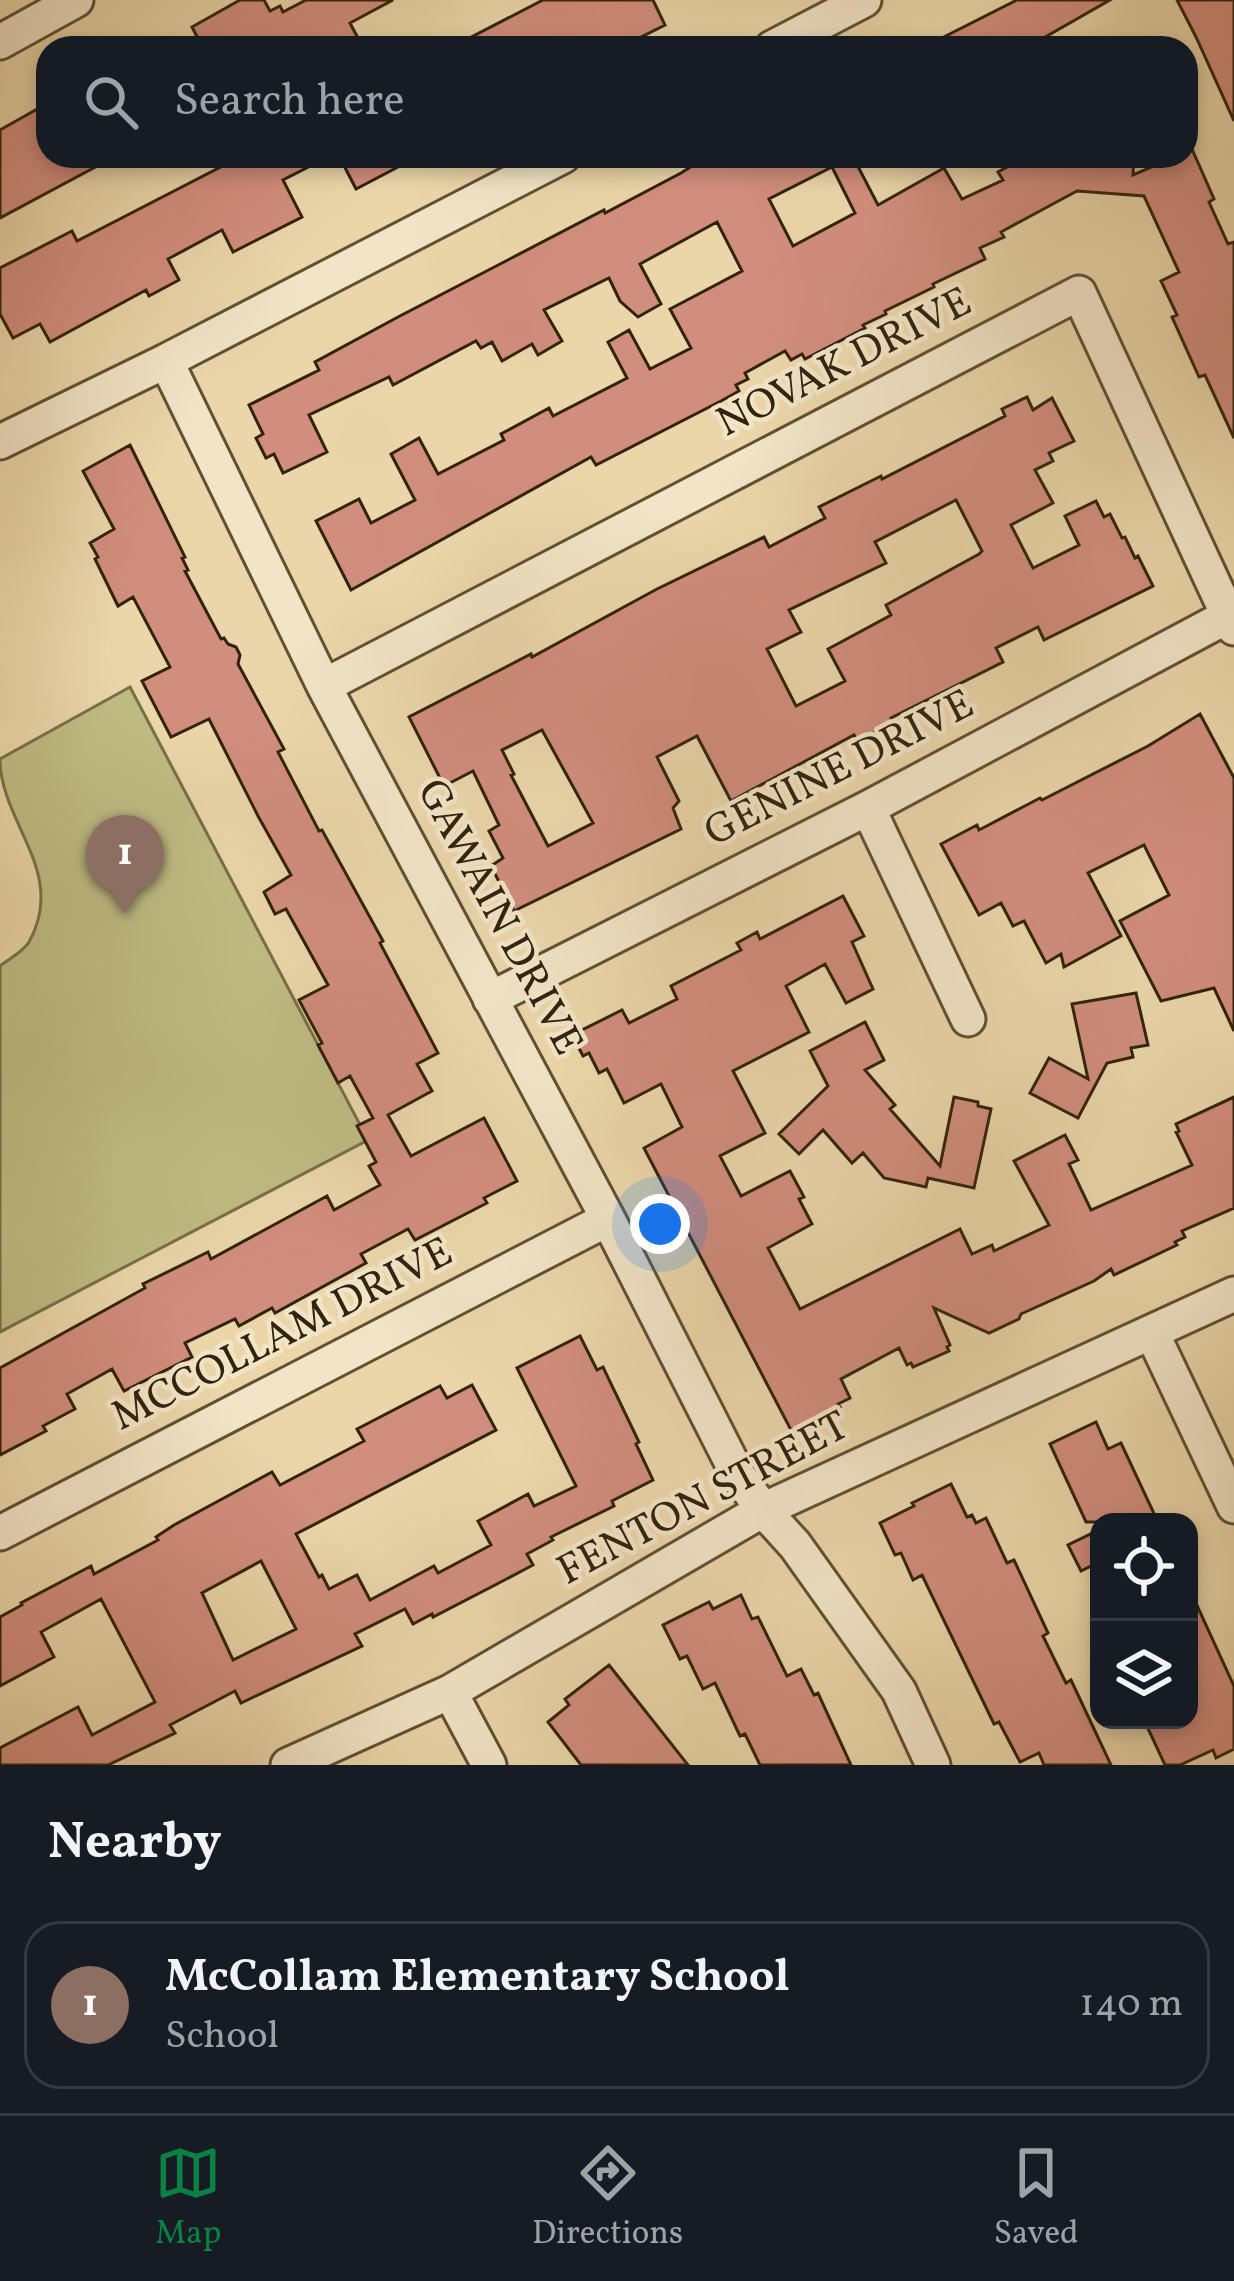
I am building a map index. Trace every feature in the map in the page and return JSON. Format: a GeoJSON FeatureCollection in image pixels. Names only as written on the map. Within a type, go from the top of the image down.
{"type":"FeatureCollection","features":[{"type":"Feature","properties":{"kind":"street"},"geometry":{"type":"LineString","coordinates":[[0,42],[76,0]]}},
{"type":"Feature","properties":{"kind":"street"},"geometry":{"type":"LineString","coordinates":[[795,36],[864,0]]}},
{"type":"Feature","properties":{"kind":"street"},"geometry":{"type":"LineString","coordinates":[[0,442],[166,362],[540,168]]}},
{"type":"Feature","properties":{"kind":"street","name":"NOVAK DRIVE"},"geometry":{"type":"LineString","coordinates":[[325,686],[1079,293],[1231,622]]}},
{"type":"Feature","properties":{"kind":"street","name":"GAWAIN DRIVE"},"geometry":{"type":"LineString","coordinates":[[166,362],[325,686],[738,1475],[795,1545],[899,1691],[933,1765]]}},
{"type":"Feature","properties":{"kind":"street","name":"GENINE DRIVE"},"geometry":{"type":"LineString","coordinates":[[490,999],[1231,622]]}},
{"type":"Feature","properties":{"kind":"street"},"geometry":{"type":"LineString","coordinates":[[868,808],[968,1019]]}},
{"type":"Feature","properties":{"kind":"street","name":"MCCOLLAM DRIVE"},"geometry":{"type":"LineString","coordinates":[[0,1533],[608,1219]]}},
{"type":"Feature","properties":{"kind":"street","name":"FENTON STREET"},"geometry":{"type":"LineString","coordinates":[[288,1765],[450,1693],[763,1510],[1234,1294]]}},
{"type":"Feature","properties":{"kind":"street"},"geometry":{"type":"LineString","coordinates":[[1152,1333],[1234,1506]]}},
{"type":"Feature","properties":{"kind":"street"},"geometry":{"type":"LineString","coordinates":[[450,1693],[489,1765]]}},
{"type":"Feature","properties":{"kind":"shaded area"},"geometry":{"type":"Polygon","coordinates":[[[130,687],[368,1140],[0,1332],[0,966],[29,942],[39,917],[41,893],[37,870],[10,805],[0,759],[130,687]]]}},
{"type":"Feature","properties":{"kind":"building"},"geometry":{"type":"Polygon","coordinates":[[[240,0],[264,0],[270,11],[280,6],[283,12],[306,0],[393,0],[350,23],[357,36],[197,36],[192,27],[240,0]]]}},
{"type":"Feature","properties":{"kind":"building"},"geometry":{"type":"Polygon","coordinates":[[[543,0],[653,0],[665,25],[643,36],[473,36],[543,0]]]}},
{"type":"Feature","properties":{"kind":"building"},"geometry":{"type":"Polygon","coordinates":[[[1017,0],[1110,0],[1047,36],[946,36],[1017,0]]]}},
{"type":"Feature","properties":{"kind":"building"},"geometry":{"type":"Polygon","coordinates":[[[1177,0],[1234,0],[1234,121],[1198,36],[1177,0]]]}},
{"type":"Feature","properties":{"kind":"building"},"geometry":{"type":"Polygon","coordinates":[[[36,110],[36,168],[94,168],[0,218],[0,130],[36,110]]]}},
{"type":"Feature","properties":{"kind":"building"},"geometry":{"type":"Polygon","coordinates":[[[1198,163],[1228,244],[1234,242],[1234,438],[1172,317],[1177,315],[1161,281],[1179,272],[1144,196],[1077,191],[1001,232],[1004,237],[980,248],[985,259],[885,311],[865,328],[805,359],[802,354],[791,360],[785,351],[745,373],[748,379],[736,385],[739,391],[721,401],[596,465],[591,457],[351,590],[316,521],[359,499],[371,523],[415,500],[391,454],[419,438],[438,474],[504,440],[501,434],[549,408],[553,416],[627,378],[608,342],[629,330],[650,369],[691,348],[670,309],[742,271],[717,222],[640,264],[661,304],[638,317],[620,301],[609,278],[544,310],[562,341],[538,355],[532,344],[502,361],[492,342],[481,348],[476,341],[393,385],[389,377],[309,415],[327,452],[283,473],[274,454],[266,458],[256,438],[263,434],[249,405],[319,370],[315,362],[689,168],[830,168],[769,199],[793,246],[855,213],[832,168],[859,168],[878,205],[944,168],[962,199],[1003,180],[998,172],[1005,168],[1133,168],[1133,175],[1149,168],[1198,168],[1198,163]]]}},
{"type":"Feature","properties":{"kind":"building"},"geometry":{"type":"Polygon","coordinates":[[[219,168],[306,168],[283,180],[302,217],[233,252],[222,230],[168,259],[179,280],[149,296],[146,290],[50,342],[40,324],[13,338],[0,314],[0,268],[72,231],[77,241],[219,168]]]}},
{"type":"Feature","properties":{"kind":"building"},"geometry":{"type":"Polygon","coordinates":[[[345,168],[396,168],[356,189],[345,168]]]}},
{"type":"Feature","properties":{"kind":"building"},"geometry":{"type":"Polygon","coordinates":[[[1027,397],[1033,410],[1052,398],[1074,441],[1049,453],[1053,461],[1035,470],[1053,503],[1011,525],[1033,568],[1079,545],[1065,516],[1096,501],[1104,517],[1110,514],[1153,586],[1044,640],[1038,627],[996,648],[1003,662],[891,718],[893,723],[858,741],[854,735],[731,801],[697,736],[657,757],[679,801],[673,808],[681,829],[514,911],[491,866],[503,858],[489,831],[499,825],[473,771],[444,786],[409,717],[764,537],[769,547],[825,518],[819,507],[1005,416],[1002,409],[1027,397]],[[956,500],[875,542],[886,563],[789,610],[801,632],[767,649],[796,706],[845,681],[828,649],[891,615],[886,605],[982,551],[956,500]],[[542,730],[502,750],[548,846],[593,823],[542,730]]]}},
{"type":"Feature","properties":{"kind":"building"},"geometry":{"type":"Polygon","coordinates":[[[130,445],[185,557],[185,571],[221,639],[236,647],[238,664],[284,749],[278,752],[383,941],[438,1053],[417,1064],[432,1091],[388,1115],[411,1156],[484,1118],[517,1181],[484,1198],[487,1203],[415,1240],[408,1229],[361,1254],[366,1263],[275,1313],[272,1308],[239,1326],[235,1319],[185,1343],[192,1357],[124,1391],[112,1369],[67,1394],[75,1409],[0,1455],[0,1368],[145,1288],[143,1284],[208,1252],[211,1259],[327,1196],[334,1210],[380,1185],[369,1166],[376,1162],[357,1126],[373,1118],[350,1076],[338,1083],[299,1000],[328,985],[286,909],[275,914],[264,892],[291,875],[209,719],[171,737],[142,681],[170,667],[133,597],[118,606],[95,559],[90,543],[114,529],[83,471],[130,445]]]}},
{"type":"Feature","properties":{"kind":"building"},"geometry":{"type":"Polygon","coordinates":[[[1200,714],[1234,778],[1234,1031],[1214,988],[1161,1001],[1120,921],[1169,895],[1144,845],[1088,873],[1121,936],[1064,967],[1061,954],[1046,963],[1024,921],[1013,926],[1001,903],[979,915],[941,844],[1042,800],[1200,714]]]}},
{"type":"Feature","properties":{"kind":"building"},"geometry":{"type":"Polygon","coordinates":[[[843,896],[864,936],[852,942],[873,989],[846,1003],[825,964],[786,986],[809,1032],[733,1071],[765,1133],[720,1156],[741,1196],[790,1171],[804,1197],[799,1199],[812,1224],[768,1248],[800,1309],[960,1229],[972,1254],[992,1245],[994,1251],[1049,1225],[1014,1161],[1065,1135],[1078,1160],[1069,1164],[1091,1210],[1192,1165],[1176,1124],[1234,1097],[1234,1208],[1182,1231],[1185,1237],[1177,1245],[1114,1275],[1111,1269],[989,1333],[934,1308],[949,1351],[913,1367],[907,1365],[899,1348],[841,1379],[850,1398],[792,1432],[644,1148],[682,1127],[661,1084],[624,1103],[607,1069],[599,1073],[572,1035],[622,1010],[629,1023],[677,999],[671,986],[741,950],[737,943],[757,932],[760,939],[843,896]]]}},
{"type":"Feature","properties":{"kind":"building"},"geometry":{"type":"Polygon","coordinates":[[[1136,993],[1148,1045],[1131,1048],[1133,1057],[1107,1063],[1078,1118],[1030,1093],[1049,1058],[1088,1079],[1072,1004],[1136,993]]]}},
{"type":"Feature","properties":{"kind":"building"},"geometry":{"type":"Polygon","coordinates":[[[865,1022],[884,1060],[865,1070],[895,1105],[890,1109],[940,1166],[954,1097],[991,1109],[974,1188],[928,1178],[926,1187],[884,1178],[863,1153],[852,1163],[823,1130],[799,1154],[779,1134],[828,1086],[810,1051],[865,1022]]]}},
{"type":"Feature","properties":{"kind":"building"},"geometry":{"type":"Polygon","coordinates":[[[580,1336],[597,1370],[603,1367],[653,1480],[612,1501],[614,1506],[551,1537],[553,1540],[527,1554],[533,1565],[497,1584],[413,1624],[405,1609],[355,1634],[362,1646],[241,1703],[235,1691],[170,1725],[175,1733],[108,1765],[0,1765],[0,1748],[78,1707],[92,1735],[155,1702],[101,1599],[41,1632],[54,1657],[0,1686],[0,1617],[91,1566],[94,1574],[158,1540],[174,1525],[272,1472],[280,1485],[364,1441],[357,1429],[440,1386],[447,1398],[472,1385],[496,1430],[296,1534],[329,1589],[357,1575],[370,1600],[434,1566],[438,1573],[491,1545],[478,1521],[528,1494],[534,1506],[576,1486],[517,1368],[580,1336]],[[261,1561],[202,1593],[233,1660],[296,1629],[261,1561]]]}},
{"type":"Feature","properties":{"kind":"building"},"geometry":{"type":"Polygon","coordinates":[[[1096,1422],[1108,1449],[1121,1443],[1154,1513],[1090,1513],[1090,1522],[1086,1522],[1050,1444],[1096,1422]]]}},
{"type":"Feature","properties":{"kind":"building"},"geometry":{"type":"Polygon","coordinates":[[[951,1484],[967,1517],[972,1515],[976,1523],[986,1518],[1007,1563],[1014,1560],[1048,1633],[1043,1636],[1066,1683],[1071,1680],[1090,1729],[1111,1765],[1044,1765],[1039,1753],[1020,1762],[999,1722],[994,1724],[922,1575],[913,1580],[880,1523],[914,1506],[912,1503],[951,1484]]]}},
{"type":"Feature","properties":{"kind":"building"},"geometry":{"type":"Polygon","coordinates":[[[1090,1534],[1090,1566],[1081,1571],[1068,1545],[1090,1534]]]}},
{"type":"Feature","properties":{"kind":"building"},"geometry":{"type":"Polygon","coordinates":[[[741,1595],[752,1619],[758,1617],[787,1676],[801,1669],[814,1695],[818,1693],[851,1765],[760,1765],[715,1683],[703,1689],[687,1656],[680,1659],[663,1625],[709,1602],[713,1609],[741,1595]]]}},
{"type":"Feature","properties":{"kind":"building"},"geometry":{"type":"Polygon","coordinates":[[[1198,1608],[1234,1686],[1234,1749],[1216,1758],[1213,1750],[1180,1765],[1165,1765],[1148,1729],[1198,1729],[1198,1608]]]}},
{"type":"Feature","properties":{"kind":"building"},"geometry":{"type":"Polygon","coordinates":[[[609,1665],[688,1765],[581,1765],[548,1722],[569,1705],[565,1699],[609,1665]]]}},
{"type":"Feature","properties":{"kind":"place","name":"McCollam Elementary School"},"geometry":{"type":"Point","coordinates":[125,914]}}]}
